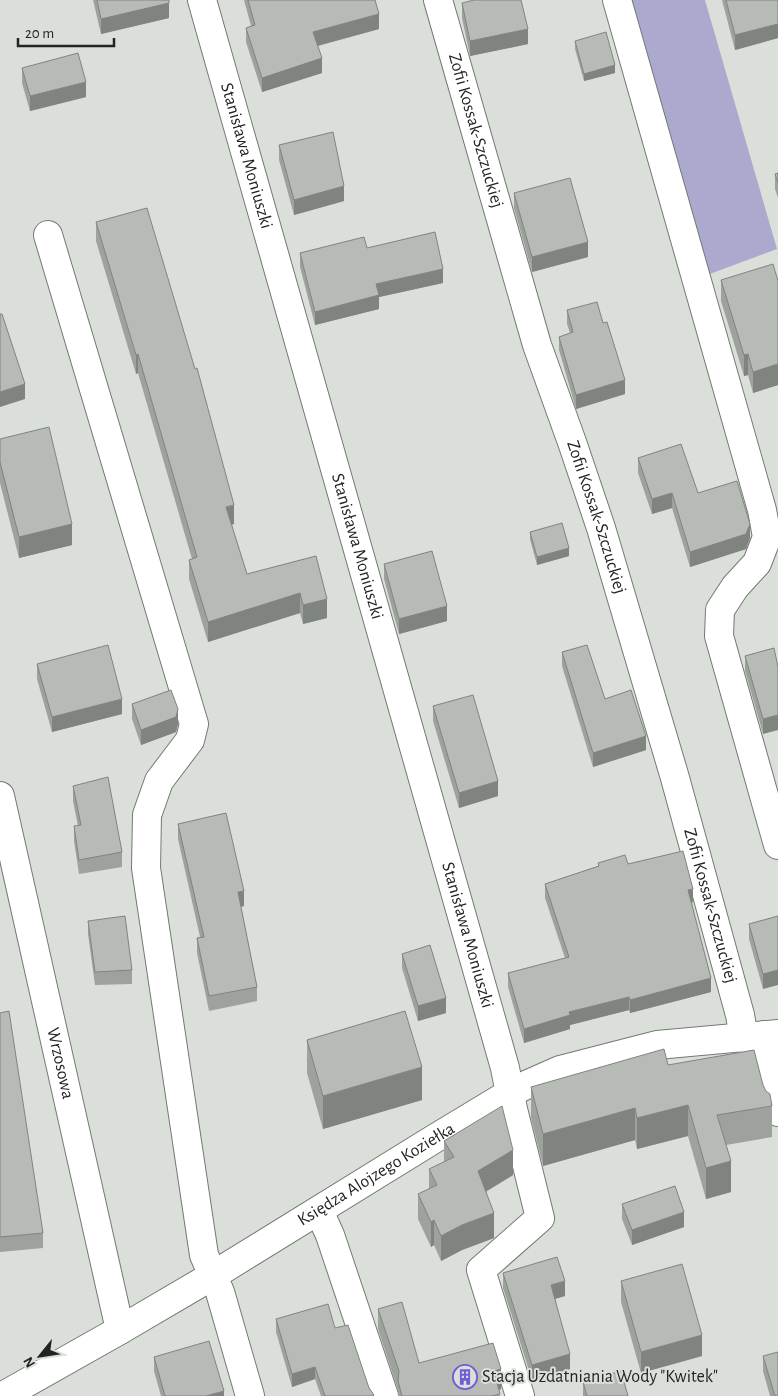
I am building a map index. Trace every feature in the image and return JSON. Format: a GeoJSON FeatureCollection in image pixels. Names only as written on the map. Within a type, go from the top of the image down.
{"type":"FeatureCollection","features":[{"type":"Feature","properties":{"kind":"street","name":"Stanisława Moniuszki"},"geometry":{"type":"LineString","coordinates":[[202,0],[505,1068],[540,1218],[481,1270],[520,1396]]}},
{"type":"Feature","properties":{"kind":"street","name":"Zofii Kossak-Szczuckiej"},"geometry":{"type":"LineString","coordinates":[[438,0],[537,345],[598,518],[678,788],[740,1015],[762,1036],[778,1112]]}},
{"type":"Feature","properties":{"kind":"street"},"geometry":{"type":"LineString","coordinates":[[617,0],[762,510],[767,537],[757,563],[735,587],[720,610],[719,636],[778,845]]}},
{"type":"Feature","properties":{"kind":"street"},"geometry":{"type":"LineString","coordinates":[[48,235],[194,724],[190,740],[159,780],[147,815],[146,868],[204,1255],[220,1292],[250,1396]]}},
{"type":"Feature","properties":{"kind":"street","name":"Wrzosowa"},"geometry":{"type":"LineString","coordinates":[[0,796],[120,1330]]}},
{"type":"Feature","properties":{"kind":"street","name":"Księdza Alojzego Koziełka"},"geometry":{"type":"LineString","coordinates":[[4,1396],[212,1276],[510,1093],[560,1070],[657,1045],[762,1036]]}},
{"type":"Feature","properties":{"kind":"street"},"geometry":{"type":"LineString","coordinates":[[319,1211],[330,1235],[384,1396]]}},
{"type":"Feature","properties":{"kind":"street"},"geometry":{"type":"LineString","coordinates":[[0,1382],[4,1396]]}},
{"type":"Feature","properties":{"kind":"shaded area"},"geometry":{"type":"Polygon","coordinates":[[[626,0],[705,0],[777,249],[707,275],[626,0]]]}},
{"type":"Feature","properties":{"kind":"building"},"geometry":{"type":"Polygon","coordinates":[[[97,0],[169,0],[169,3],[101,19],[97,0]]]}},
{"type":"Feature","properties":{"kind":"building"},"geometry":{"type":"Polygon","coordinates":[[[248,0],[375,0],[379,14],[313,32],[322,58],[262,78],[246,28],[255,25],[248,0]]]}},
{"type":"Feature","properties":{"kind":"building"},"geometry":{"type":"Polygon","coordinates":[[[474,0],[521,0],[528,29],[470,41],[462,3],[474,0]]]}},
{"type":"Feature","properties":{"kind":"building"},"geometry":{"type":"Polygon","coordinates":[[[726,0],[778,0],[778,24],[735,35],[726,0]]]}},
{"type":"Feature","properties":{"kind":"building"},"geometry":{"type":"Polygon","coordinates":[[[606,32],[615,65],[584,74],[575,41],[606,32]]]}},
{"type":"Feature","properties":{"kind":"building"},"geometry":{"type":"Polygon","coordinates":[[[78,53],[86,82],[30,96],[22,68],[78,53]]]}},
{"type":"Feature","properties":{"kind":"building"},"geometry":{"type":"Polygon","coordinates":[[[333,132],[344,186],[294,200],[279,145],[333,132]]]}},
{"type":"Feature","properties":{"kind":"building"},"geometry":{"type":"Polygon","coordinates":[[[570,178],[588,242],[532,257],[514,193],[570,178]]]}},
{"type":"Feature","properties":{"kind":"building"},"geometry":{"type":"Polygon","coordinates":[[[147,208],[195,369],[197,368],[234,505],[226,507],[247,574],[316,556],[327,599],[303,605],[300,593],[208,622],[189,560],[197,557],[138,354],[136,355],[96,222],[147,208]]]}},
{"type":"Feature","properties":{"kind":"building"},"geometry":{"type":"Polygon","coordinates":[[[435,232],[443,269],[376,284],[379,295],[315,312],[300,253],[364,237],[367,248],[435,232]]]}},
{"type":"Feature","properties":{"kind":"building"},"geometry":{"type":"Polygon","coordinates":[[[773,264],[778,281],[778,364],[753,372],[748,354],[744,355],[721,280],[773,264]]]}},
{"type":"Feature","properties":{"kind":"building"},"geometry":{"type":"Polygon","coordinates":[[[597,302],[603,323],[607,322],[625,380],[576,395],[559,337],[573,332],[567,310],[597,302]]]}},
{"type":"Feature","properties":{"kind":"building"},"geometry":{"type":"Polygon","coordinates":[[[0,314],[2,314],[25,384],[0,392],[0,314]]]}},
{"type":"Feature","properties":{"kind":"building"},"geometry":{"type":"Polygon","coordinates":[[[49,427],[72,524],[19,537],[0,462],[0,439],[49,427]]]}},
{"type":"Feature","properties":{"kind":"building"},"geometry":{"type":"Polygon","coordinates":[[[681,444],[698,493],[737,481],[750,524],[746,534],[690,552],[672,493],[652,499],[638,458],[681,444]]]}},
{"type":"Feature","properties":{"kind":"building"},"geometry":{"type":"Polygon","coordinates":[[[562,523],[569,548],[537,557],[530,532],[562,523]]]}},
{"type":"Feature","properties":{"kind":"building"},"geometry":{"type":"Polygon","coordinates":[[[432,551],[447,606],[399,619],[384,564],[432,551]]]}},
{"type":"Feature","properties":{"kind":"building"},"geometry":{"type":"Polygon","coordinates":[[[108,645],[122,699],[52,717],[37,664],[108,645]]]}},
{"type":"Feature","properties":{"kind":"building"},"geometry":{"type":"Polygon","coordinates":[[[587,645],[605,699],[631,690],[646,736],[593,753],[562,652],[587,645]]]}},
{"type":"Feature","properties":{"kind":"building"},"geometry":{"type":"Polygon","coordinates":[[[774,648],[778,667],[778,715],[763,719],[745,656],[774,648]]]}},
{"type":"Feature","properties":{"kind":"building"},"geometry":{"type":"Polygon","coordinates":[[[171,690],[178,709],[176,717],[141,730],[132,704],[171,690]]]}},
{"type":"Feature","properties":{"kind":"building"},"geometry":{"type":"Polygon","coordinates":[[[473,695],[498,781],[459,793],[433,706],[473,695]]]}},
{"type":"Feature","properties":{"kind":"building"},"geometry":{"type":"Polygon","coordinates":[[[108,777],[122,852],[79,860],[74,826],[81,825],[73,786],[108,777]]]}},
{"type":"Feature","properties":{"kind":"building"},"geometry":{"type":"Polygon","coordinates":[[[226,813],[244,891],[238,892],[257,987],[209,996],[197,938],[204,937],[178,824],[226,813]]]}},
{"type":"Feature","properties":{"kind":"building"},"geometry":{"type":"Polygon","coordinates":[[[683,851],[693,889],[688,890],[711,978],[630,1000],[629,997],[569,1012],[570,1015],[524,1029],[508,973],[569,957],[545,884],[599,866],[598,863],[625,855],[628,864],[683,851]]]}},
{"type":"Feature","properties":{"kind":"building"},"geometry":{"type":"Polygon","coordinates":[[[125,916],[132,970],[95,972],[88,921],[125,916]]]}},
{"type":"Feature","properties":{"kind":"building"},"geometry":{"type":"Polygon","coordinates":[[[778,916],[778,970],[763,974],[749,924],[778,916]]]}},
{"type":"Feature","properties":{"kind":"building"},"geometry":{"type":"Polygon","coordinates":[[[430,945],[446,998],[418,1006],[402,954],[430,945]]]}},
{"type":"Feature","properties":{"kind":"building"},"geometry":{"type":"Polygon","coordinates":[[[9,1011],[43,1233],[0,1237],[0,1013],[9,1011]]]}},
{"type":"Feature","properties":{"kind":"building"},"geometry":{"type":"Polygon","coordinates":[[[405,1011],[422,1067],[323,1096],[307,1040],[405,1011]]]}},
{"type":"Feature","properties":{"kind":"building"},"geometry":{"type":"Polygon","coordinates":[[[664,1049],[668,1065],[754,1050],[763,1085],[770,1094],[772,1106],[717,1115],[731,1161],[706,1168],[688,1105],[637,1118],[635,1108],[543,1134],[531,1087],[664,1049]]]}},
{"type":"Feature","properties":{"kind":"building"},"geometry":{"type":"Polygon","coordinates":[[[502,1106],[513,1150],[478,1171],[494,1213],[462,1225],[441,1236],[434,1220],[431,1222],[418,1194],[437,1185],[429,1169],[454,1157],[444,1141],[502,1106]]]}},
{"type":"Feature","properties":{"kind":"building"},"geometry":{"type":"Polygon","coordinates":[[[675,1186],[684,1212],[632,1230],[622,1204],[675,1186]]]}},
{"type":"Feature","properties":{"kind":"building"},"geometry":{"type":"Polygon","coordinates":[[[557,1257],[565,1281],[551,1285],[570,1354],[532,1365],[503,1273],[557,1257]]]}},
{"type":"Feature","properties":{"kind":"building"},"geometry":{"type":"Polygon","coordinates":[[[682,1264],[702,1335],[641,1352],[621,1281],[682,1264]]]}},
{"type":"Feature","properties":{"kind":"building"},"geometry":{"type":"Polygon","coordinates":[[[402,1302],[419,1363],[493,1343],[501,1369],[494,1371],[500,1394],[492,1396],[402,1396],[398,1381],[399,1371],[378,1309],[402,1302]]]}},
{"type":"Feature","properties":{"kind":"building"},"geometry":{"type":"Polygon","coordinates":[[[328,1304],[335,1328],[348,1325],[369,1388],[374,1395],[325,1396],[315,1367],[292,1374],[276,1319],[328,1304]]]}},
{"type":"Feature","properties":{"kind":"building"},"geometry":{"type":"Polygon","coordinates":[[[209,1341],[224,1391],[206,1396],[165,1396],[154,1357],[209,1341]]]}},
{"type":"Feature","properties":{"kind":"building"},"geometry":{"type":"Polygon","coordinates":[[[778,1352],[778,1396],[775,1396],[763,1356],[778,1352]]]}},
{"type":"Feature","properties":{"kind":"building"},"geometry":{"type":"Polygon","coordinates":[[[621,1371],[628,1396],[587,1396],[583,1382],[621,1371]]]}},
{"type":"Feature","properties":{"kind":"place","name":"Stacja Uzdatniania Wody \"Kwitek\""},"geometry":{"type":"Point","coordinates":[465,1377]}}]}
